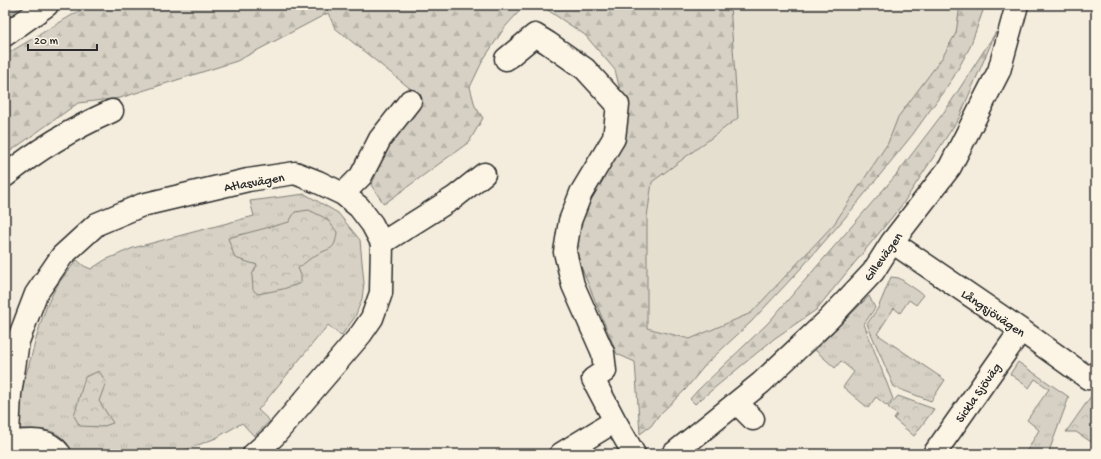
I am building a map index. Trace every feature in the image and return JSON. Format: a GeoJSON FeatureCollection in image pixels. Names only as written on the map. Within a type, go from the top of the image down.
{"type":"FeatureCollection","features":[{"type":"Feature","properties":{"kind":"street"},"geometry":{"type":"LineString","coordinates":[[5,35],[48,5]]}},
{"type":"Feature","properties":{"kind":"street","name":"Gillevägen"},"geometry":{"type":"LineString","coordinates":[[673,454],[761,383],[829,319],[873,272],[892,242],[950,167],[999,71],[1016,5]]}},
{"type":"Feature","properties":{"kind":"street"},"geometry":{"type":"LineString","coordinates":[[506,58],[535,35],[585,69],[618,105],[614,138],[581,193],[570,221],[565,252],[573,285],[603,353],[605,371],[593,379],[634,454]]}},
{"type":"Feature","properties":{"kind":"street"},"geometry":{"type":"LineString","coordinates":[[344,194],[361,176],[380,139],[410,101]]}},
{"type":"Feature","properties":{"kind":"street"},"geometry":{"type":"LineString","coordinates":[[5,176],[21,163],[82,125],[112,111]]}},
{"type":"Feature","properties":{"kind":"street","name":"Atlasvägen"},"geometry":{"type":"LineString","coordinates":[[8,450],[12,339],[36,294],[62,256],[97,224],[142,205],[248,180],[295,173],[344,194],[359,207],[372,224],[382,243],[381,293],[372,318],[361,334],[274,436],[254,454]]}},
{"type":"Feature","properties":{"kind":"street"},"geometry":{"type":"LineString","coordinates":[[382,243],[455,197],[484,174]]}},
{"type":"Feature","properties":{"kind":"street","name":"Långsjövägen"},"geometry":{"type":"LineString","coordinates":[[892,242],[1021,330],[1088,378],[1096,373]]}},
{"type":"Feature","properties":{"kind":"street","name":"Sickla Sjöväg"},"geometry":{"type":"LineString","coordinates":[[934,454],[1021,330]]}},
{"type":"Feature","properties":{"kind":"street"},"geometry":{"type":"LineString","coordinates":[[737,402],[754,419]]}},
{"type":"Feature","properties":{"kind":"street"},"geometry":{"type":"LineString","coordinates":[[561,454],[615,421]]}},
{"type":"Feature","properties":{"kind":"street"},"geometry":{"type":"LineString","coordinates":[[8,450],[38,441],[46,442],[60,454]]}},
{"type":"Feature","properties":{"kind":"shaded area"},"geometry":{"type":"Polygon","coordinates":[[[730,5],[976,5],[963,44],[834,224],[751,313],[690,339],[647,328],[647,217],[652,182],[738,118],[730,5]]]}},
{"type":"Feature","properties":{"kind":"green space"},"geometry":{"type":"Polygon","coordinates":[[[10,5],[23,5],[5,18],[5,9],[10,5]]]}},
{"type":"Feature","properties":{"kind":"green space"},"geometry":{"type":"Polygon","coordinates":[[[89,5],[525,5],[505,27],[483,60],[470,87],[475,106],[483,118],[469,142],[384,204],[371,185],[387,146],[422,98],[335,28],[328,13],[237,61],[120,98],[78,103],[5,155],[5,55],[89,5]]]}},
{"type":"Feature","properties":{"kind":"green space"},"geometry":{"type":"Polygon","coordinates":[[[540,5],[730,5],[738,118],[652,182],[647,217],[647,328],[690,339],[751,313],[834,224],[888,143],[898,117],[942,58],[956,33],[960,5],[985,5],[970,47],[953,78],[913,134],[850,212],[804,265],[751,322],[707,363],[685,390],[659,415],[651,426],[640,434],[635,362],[617,354],[573,247],[577,211],[627,118],[615,70],[585,35],[540,5]]]}},
{"type":"Feature","properties":{"kind":"green space"},"geometry":{"type":"Polygon","coordinates":[[[996,32],[959,118],[902,205],[816,310],[775,338],[695,404],[690,399],[697,391],[768,323],[896,175],[947,108],[996,32]]]}},
{"type":"Feature","properties":{"kind":"green space"},"geometry":{"type":"Polygon","coordinates":[[[305,194],[338,213],[360,240],[364,283],[362,299],[355,317],[341,336],[328,325],[258,410],[270,421],[254,436],[242,423],[216,438],[171,454],[74,454],[58,434],[43,430],[20,429],[19,408],[22,389],[43,315],[58,285],[77,260],[84,266],[91,269],[105,260],[133,248],[254,216],[250,201],[305,194]]]}},
{"type":"Feature","properties":{"kind":"green space"},"geometry":{"type":"Polygon","coordinates":[[[309,210],[327,219],[337,232],[335,243],[331,248],[314,256],[298,268],[301,275],[301,283],[283,289],[258,294],[253,290],[252,275],[257,265],[235,258],[228,238],[289,222],[295,212],[309,210]]]}},
{"type":"Feature","properties":{"kind":"green space"},"geometry":{"type":"Polygon","coordinates":[[[891,277],[899,278],[924,295],[916,305],[909,300],[900,313],[894,308],[877,334],[945,380],[931,401],[894,387],[867,324],[878,308],[891,277]]]}},
{"type":"Feature","properties":{"kind":"green space"},"geometry":{"type":"Polygon","coordinates":[[[869,296],[875,308],[864,324],[893,399],[887,406],[876,397],[868,408],[843,387],[854,372],[841,361],[835,368],[815,350],[869,296]]]}},
{"type":"Feature","properties":{"kind":"green space"},"geometry":{"type":"Polygon","coordinates":[[[1018,362],[1069,397],[1048,454],[1025,454],[1039,430],[1027,420],[1049,389],[1035,379],[1029,388],[1010,374],[1018,362]]]}},
{"type":"Feature","properties":{"kind":"green space"},"geometry":{"type":"Polygon","coordinates":[[[99,371],[106,382],[99,401],[113,423],[101,427],[80,426],[74,416],[85,377],[99,371]]]}},
{"type":"Feature","properties":{"kind":"green space"},"geometry":{"type":"Polygon","coordinates":[[[1096,389],[1096,445],[1076,432],[1066,432],[1096,389]]]}},
{"type":"Feature","properties":{"kind":"green space"},"geometry":{"type":"Polygon","coordinates":[[[898,396],[934,409],[914,436],[894,419],[897,415],[888,407],[898,396]]]}}]}
